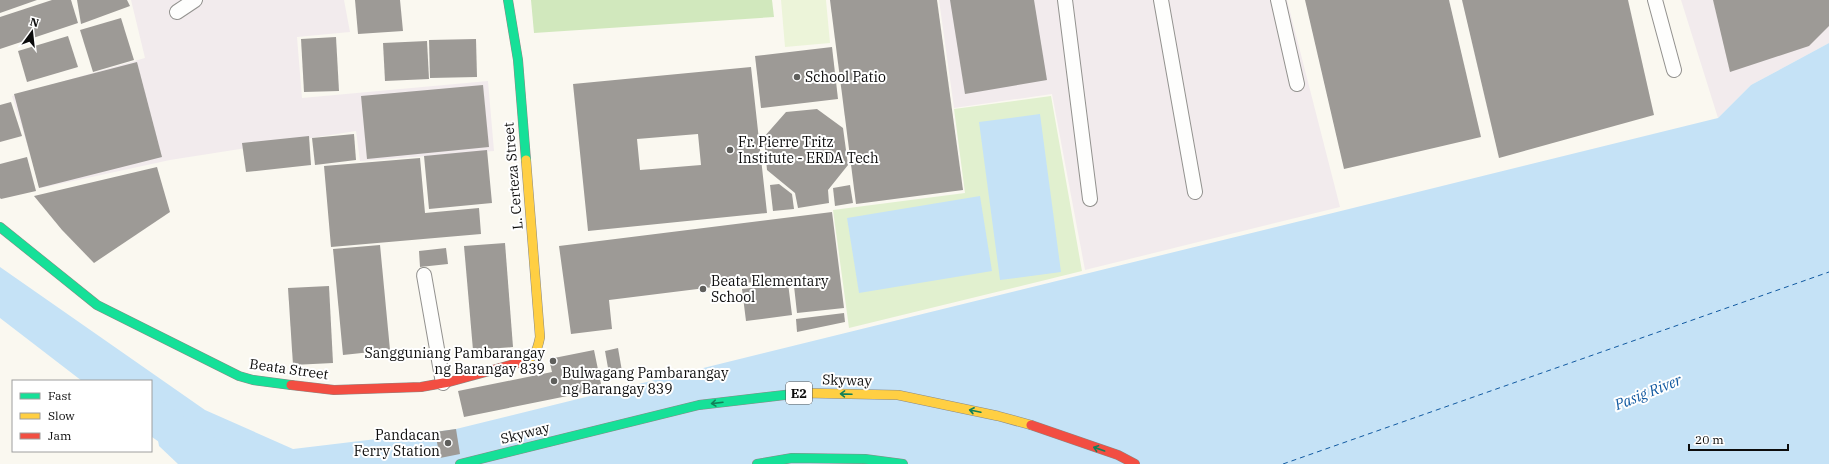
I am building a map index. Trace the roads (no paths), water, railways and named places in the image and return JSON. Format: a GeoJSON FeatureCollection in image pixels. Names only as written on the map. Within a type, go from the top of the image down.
{"type":"FeatureCollection","features":[{"type":"Feature","properties":{"kind":"main road","name":"L. Certeza Street"},"geometry":{"type":"LineString","coordinates":[[508,0],[518,60],[540,337],[538,350]]}},
{"type":"Feature","properties":{"kind":"main road","name":"Beata Street"},"geometry":{"type":"LineString","coordinates":[[0,227],[97,305],[239,376],[253,380],[334,390],[421,387],[443,383],[530,360],[538,350]]}},
{"type":"Feature","properties":{"kind":"main road","name":"Skyway"},"geometry":{"type":"LineString","coordinates":[[460,464],[699,405],[803,393],[898,395],[998,416],[1081,442],[1118,455],[1135,464]]}},
{"type":"Feature","properties":{"kind":"main road"},"geometry":{"type":"LineString","coordinates":[[757,464],[792,458],[865,459],[903,464]]}},
{"type":"Feature","properties":{"kind":"lane"},"geometry":{"type":"LineString","coordinates":[[177,12],[194,0]]}},
{"type":"Feature","properties":{"kind":"lane"},"geometry":{"type":"LineString","coordinates":[[1065,0],[1090,199]]}},
{"type":"Feature","properties":{"kind":"lane"},"geometry":{"type":"LineString","coordinates":[[1161,0],[1195,192]]}},
{"type":"Feature","properties":{"kind":"lane"},"geometry":{"type":"LineString","coordinates":[[1278,0],[1297,84]]}},
{"type":"Feature","properties":{"kind":"lane"},"geometry":{"type":"LineString","coordinates":[[1655,0],[1674,70]]}},
{"type":"Feature","properties":{"kind":"lane"},"geometry":{"type":"LineString","coordinates":[[424,275],[443,383]]}},
{"type":"Feature","properties":{"kind":"water","name":"Pasig River"},"geometry":{"type":"Polygon","coordinates":[[[1829,43],[1829,464],[178,464],[159,446],[152,407],[152,380],[81,380],[0,318],[0,267],[205,410],[293,449],[435,432],[456,429],[1718,118],[1751,85],[1829,43]]]}},
{"type":"Feature","properties":{"kind":"water"},"geometry":{"type":"Polygon","coordinates":[[[1040,114],[1061,272],[1000,280],[979,122],[1040,114]]]}},
{"type":"Feature","properties":{"kind":"water"},"geometry":{"type":"Polygon","coordinates":[[[980,196],[992,271],[859,293],[847,218],[980,196]]]}},
{"type":"Feature","properties":{"kind":"waterway"},"geometry":{"type":"LineString","coordinates":[[152,416],[221,464]]}},
{"type":"Feature","properties":{"kind":"place","name":"School Patio"},"geometry":{"type":"Point","coordinates":[797,77]}},
{"type":"Feature","properties":{"kind":"place","name":"Fr. Pierre Tritz Institute - ERDA Tech"},"geometry":{"type":"Point","coordinates":[730,150]}},
{"type":"Feature","properties":{"kind":"place","name":"Beata Elementary School"},"geometry":{"type":"Point","coordinates":[703,289]}},
{"type":"Feature","properties":{"kind":"place","name":"Sangguniang Pambarangay ng Barangay 839"},"geometry":{"type":"Point","coordinates":[553,361]}},
{"type":"Feature","properties":{"kind":"place","name":"Bulwagang Pambarangay ng Barangay 839"},"geometry":{"type":"Point","coordinates":[554,381]}},
{"type":"Feature","properties":{"kind":"place","name":"Pandacan Ferry Station"},"geometry":{"type":"Point","coordinates":[448,443]}}]}
